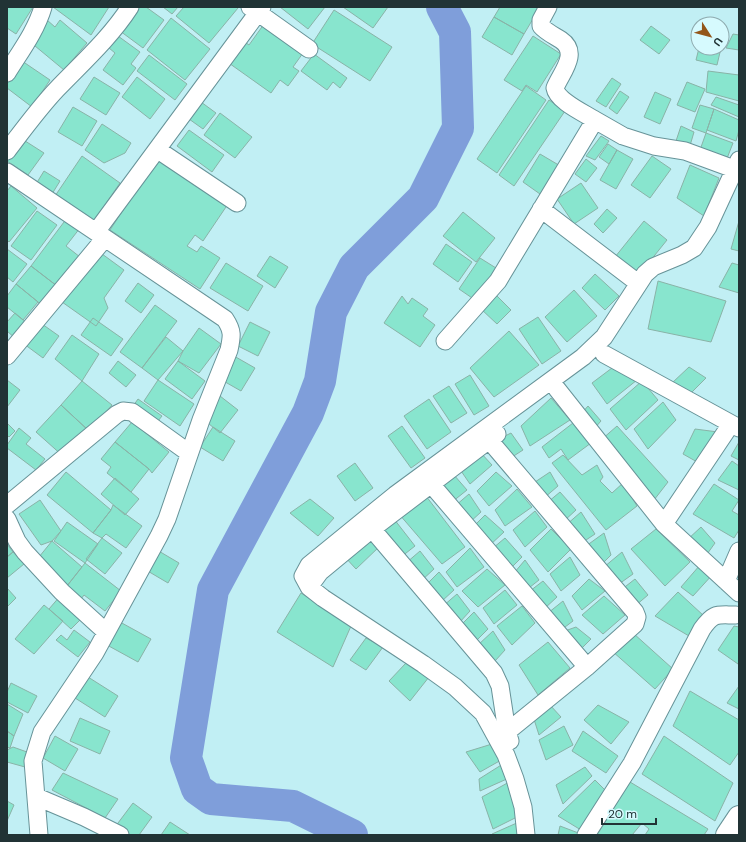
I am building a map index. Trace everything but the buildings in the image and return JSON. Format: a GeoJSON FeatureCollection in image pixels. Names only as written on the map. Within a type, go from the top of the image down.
{"type":"FeatureCollection","features":[{"type":"Feature","properties":{"kind":"street"},"geometry":{"type":"LineString","coordinates":[[7,73],[40,18],[43,7]]}},
{"type":"Feature","properties":{"kind":"street"},"geometry":{"type":"LineString","coordinates":[[7,151],[35,114],[80,67],[122,19],[130,7]]}},
{"type":"Feature","properties":{"kind":"street"},"geometry":{"type":"LineString","coordinates":[[309,587],[320,572],[372,528],[557,389],[604,346],[638,283],[645,274],[654,267],[694,248],[708,227],[736,165],[670,148],[654,146],[623,136],[559,97],[555,88],[568,64],[570,53],[563,41],[541,26],[548,7]]}},
{"type":"Feature","properties":{"kind":"street"},"geometry":{"type":"LineString","coordinates":[[7,356],[100,235],[257,9],[309,49]]}},
{"type":"Feature","properties":{"kind":"street"},"geometry":{"type":"LineString","coordinates":[[445,341],[498,281],[595,120]]}},
{"type":"Feature","properties":{"kind":"street"},"geometry":{"type":"LineString","coordinates":[[158,150],[237,202]]}},
{"type":"Feature","properties":{"kind":"street"},"geometry":{"type":"LineString","coordinates":[[8,176],[100,235],[225,319],[231,328],[229,350],[201,420],[162,531],[95,654],[42,732],[33,761],[39,835]]}},
{"type":"Feature","properties":{"kind":"street"},"geometry":{"type":"LineString","coordinates":[[541,209],[638,283]]}},
{"type":"Feature","properties":{"kind":"street"},"geometry":{"type":"LineString","coordinates":[[604,346],[735,426],[664,524]]}},
{"type":"Feature","properties":{"kind":"street"},"geometry":{"type":"LineString","coordinates":[[526,835],[523,807],[515,779],[506,755],[482,714],[455,688],[423,664],[323,598],[309,587],[303,576],[309,565],[395,495],[583,357],[604,346]]}},
{"type":"Feature","properties":{"kind":"street"},"geometry":{"type":"LineString","coordinates":[[557,389],[664,524],[739,592]]}},
{"type":"Feature","properties":{"kind":"street"},"geometry":{"type":"LineString","coordinates":[[7,505],[117,414],[123,411],[132,412],[189,453]]}},
{"type":"Feature","properties":{"kind":"street"},"geometry":{"type":"LineString","coordinates":[[489,440],[635,612],[637,617],[635,624],[587,668],[507,732]]}},
{"type":"Feature","properties":{"kind":"street"},"geometry":{"type":"LineString","coordinates":[[431,484],[587,668]]}},
{"type":"Feature","properties":{"kind":"street"},"geometry":{"type":"LineString","coordinates":[[7,519],[17,541],[25,552],[62,592],[106,632]]}},
{"type":"Feature","properties":{"kind":"street"},"geometry":{"type":"LineString","coordinates":[[372,528],[494,673],[500,686],[509,741],[527,781],[533,802],[536,835]]}},
{"type":"Feature","properties":{"kind":"street"},"geometry":{"type":"LineString","coordinates":[[726,581],[739,551]]}},
{"type":"Feature","properties":{"kind":"street"},"geometry":{"type":"LineString","coordinates":[[586,835],[632,763],[708,620],[713,616],[738,615]]}},
{"type":"Feature","properties":{"kind":"street"},"geometry":{"type":"LineString","coordinates":[[37,797],[84,817],[120,835]]}},
{"type":"Feature","properties":{"kind":"street"},"geometry":{"type":"LineString","coordinates":[[728,835],[739,817]]}},
{"type":"Feature","properties":{"kind":"waterway"},"geometry":{"type":"LineString","coordinates":[[352,835],[293,806],[211,799],[197,789],[186,758],[213,590],[308,413],[320,381],[331,312],[354,267],[423,198],[458,128],[455,32],[442,7]]}}]}
